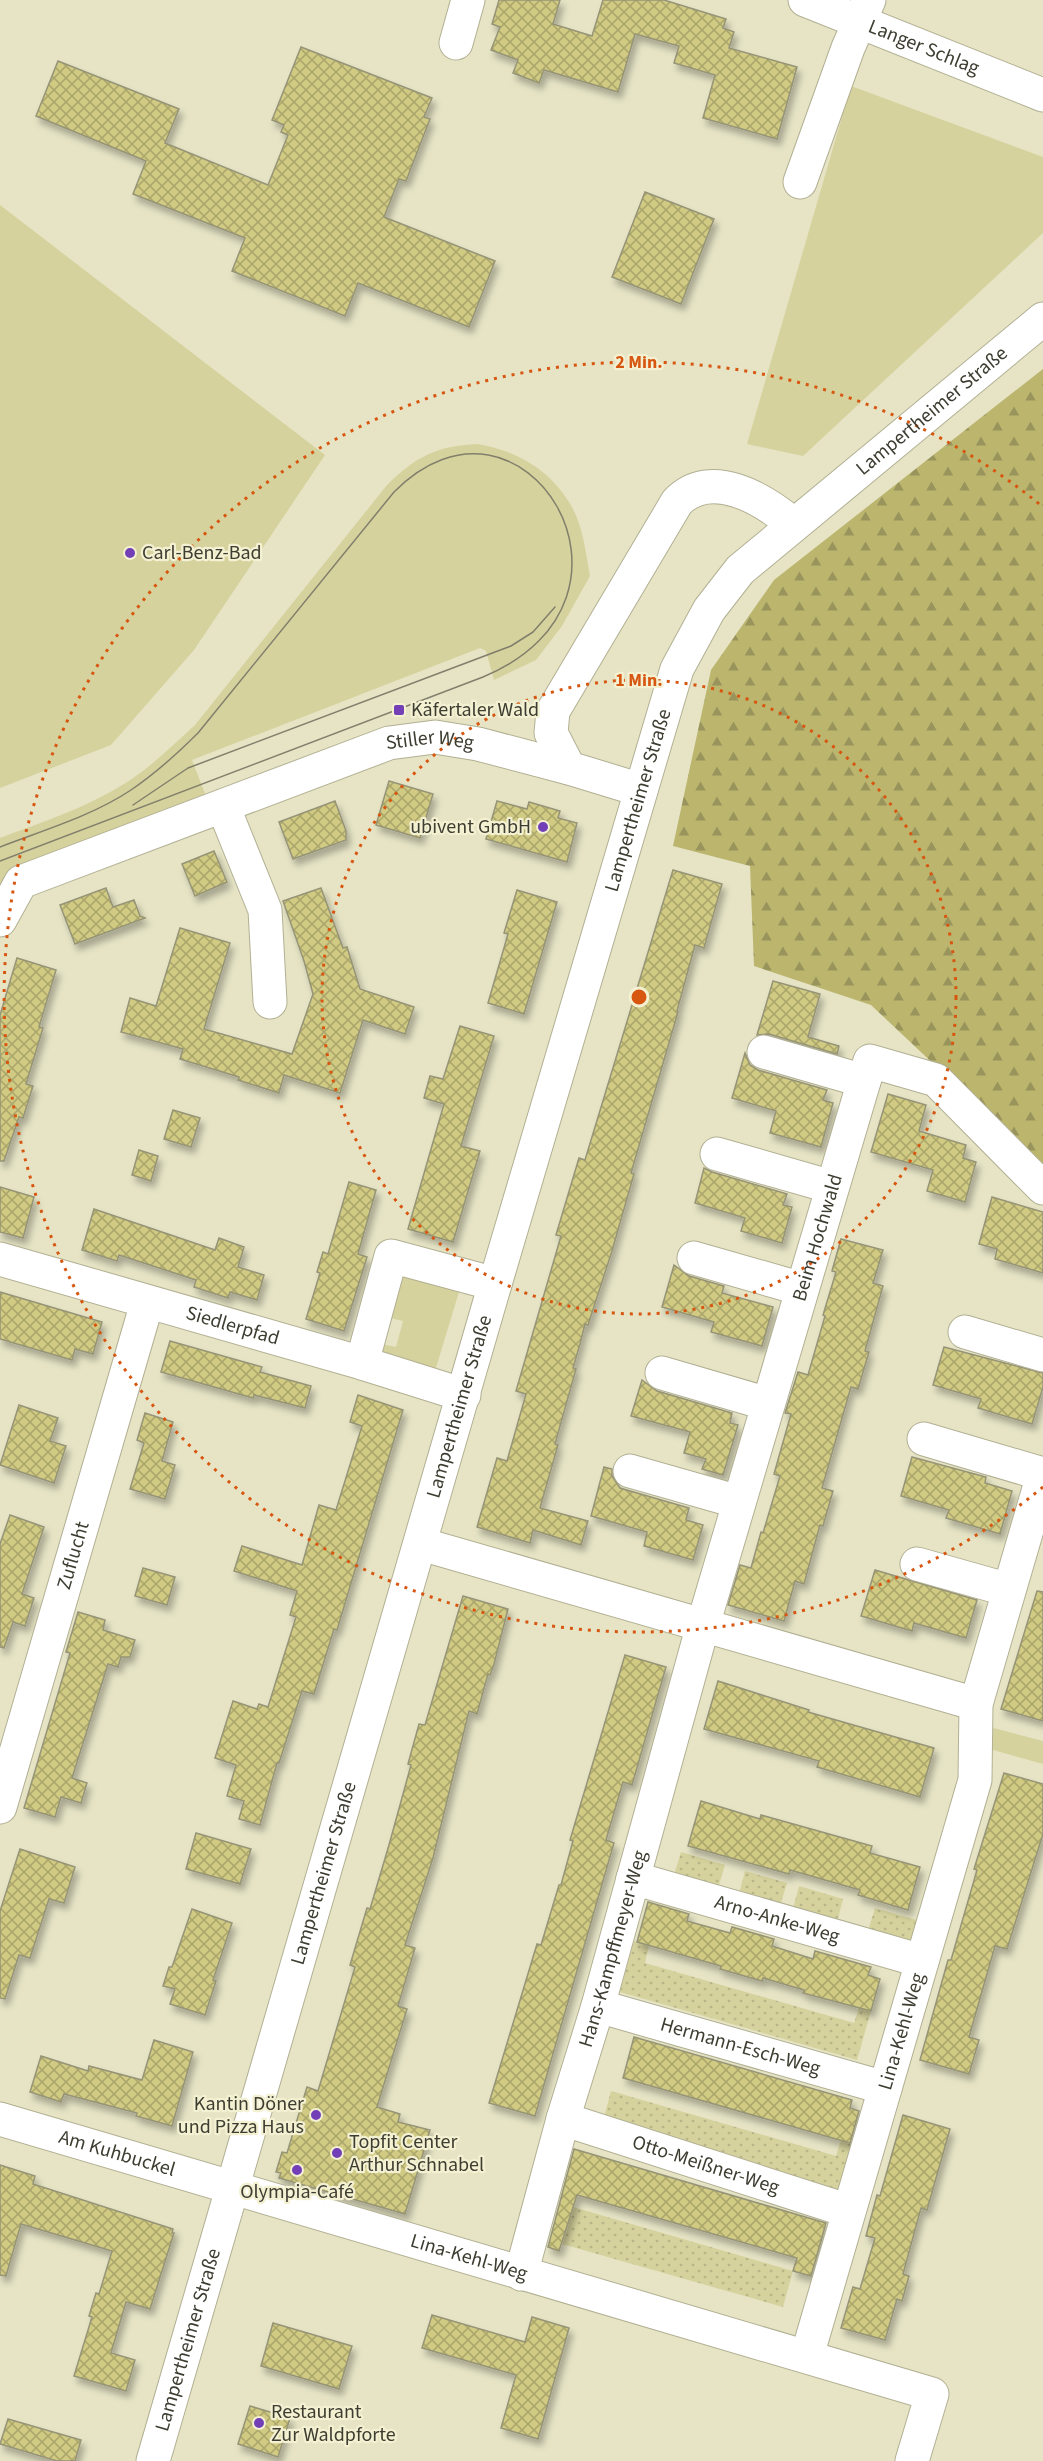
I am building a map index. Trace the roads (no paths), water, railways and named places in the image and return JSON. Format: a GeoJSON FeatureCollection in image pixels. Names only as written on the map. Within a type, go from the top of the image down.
{"type":"FeatureCollection","features":[{"type":"Feature","properties":{"kind":"street"},"geometry":{"type":"LineString","coordinates":[[456,42],[468,0]]}},
{"type":"Feature","properties":{"kind":"street","name":"Langer Schlag"},"geometry":{"type":"LineString","coordinates":[[805,0],[864,11],[1043,95]]}},
{"type":"Feature","properties":{"kind":"street"},"geometry":{"type":"LineString","coordinates":[[800,182],[848,48],[864,11]]}},
{"type":"Feature","properties":{"kind":"street","name":"Lampertheimer Straße"},"geometry":{"type":"LineString","coordinates":[[153,2461],[495,1284],[677,669],[709,610],[740,570],[1043,319]]}},
{"type":"Feature","properties":{"kind":"street"},"geometry":{"type":"LineString","coordinates":[[569,768],[551,733],[553,711],[677,502],[698,487],[716,485],[758,500],[778,511],[793,524]]}},
{"type":"Feature","properties":{"kind":"street","name":"Stiller Weg"},"geometry":{"type":"LineString","coordinates":[[0,920],[21,882],[389,744],[435,737],[478,744],[641,790]]}},
{"type":"Feature","properties":{"kind":"street"},"geometry":{"type":"LineString","coordinates":[[223,806],[265,910],[270,1002]]}},
{"type":"Feature","properties":{"kind":"street"},"geometry":{"type":"LineString","coordinates":[[764,1052],[864,1081]]}},
{"type":"Feature","properties":{"kind":"street","name":"Beim Hochwald"},"geometry":{"type":"LineString","coordinates":[[703,1625],[870,1061],[936,1080],[1043,1188]]}},
{"type":"Feature","properties":{"kind":"street"},"geometry":{"type":"LineString","coordinates":[[717,1154],[832,1187]]}},
{"type":"Feature","properties":{"kind":"street"},"geometry":{"type":"LineString","coordinates":[[362,1363],[391,1256],[495,1284]]}},
{"type":"Feature","properties":{"kind":"street"},"geometry":{"type":"LineString","coordinates":[[694,1258],[802,1289]]}},
{"type":"Feature","properties":{"kind":"street","name":"Siedlerpfad"},"geometry":{"type":"LineString","coordinates":[[0,1259],[362,1363],[464,1395]]}},
{"type":"Feature","properties":{"kind":"street","name":"Zuflucht"},"geometry":{"type":"LineString","coordinates":[[0,1807],[147,1303]]}},
{"type":"Feature","properties":{"kind":"street"},"geometry":{"type":"LineString","coordinates":[[964,1332],[1043,1355]]}},
{"type":"Feature","properties":{"kind":"street"},"geometry":{"type":"LineString","coordinates":[[662,1373],[768,1404]]}},
{"type":"Feature","properties":{"kind":"street"},"geometry":{"type":"LineString","coordinates":[[421,1544],[976,1704],[1043,1474],[924,1439]]}},
{"type":"Feature","properties":{"kind":"street"},"geometry":{"type":"LineString","coordinates":[[630,1471],[739,1502]]}},
{"type":"Feature","properties":{"kind":"street"},"geometry":{"type":"LineString","coordinates":[[917,1564],[1009,1590]]}},
{"type":"Feature","properties":{"kind":"street","name":"Hans-Kampffmeyer-Weg"},"geometry":{"type":"LineString","coordinates":[[521,2274],[703,1625]]}},
{"type":"Feature","properties":{"kind":"street","name":"Lina-Kehl-Weg"},"geometry":{"type":"LineString","coordinates":[[807,2356],[975,1780],[976,1704]]}},
{"type":"Feature","properties":{"kind":"street","name":"Arno-Anke-Weg"},"geometry":{"type":"LineString","coordinates":[[633,1878],[922,1961]]}},
{"type":"Feature","properties":{"kind":"street","name":"Hermann-Esch-Weg"},"geometry":{"type":"LineString","coordinates":[[598,2006],[885,2088]]}},
{"type":"Feature","properties":{"kind":"street","name":"Am Kuhbuckel"},"geometry":{"type":"LineString","coordinates":[[0,2119],[234,2187]]}},
{"type":"Feature","properties":{"kind":"street","name":"Otto-Meißner-Weg"},"geometry":{"type":"LineString","coordinates":[[563,2119],[849,2211]]}},
{"type":"Feature","properties":{"kind":"street","name":"Lina-Kehl-Weg"},"geometry":{"type":"LineString","coordinates":[[234,2187],[521,2274],[932,2394],[912,2461]]}},
{"type":"Feature","properties":{"kind":"tram line"},"geometry":{"type":"LineString","coordinates":[[0,847],[67,822],[116,799],[166,763],[198,733],[394,492],[442,459],[488,455],[528,473],[557,506],[571,550],[566,597],[538,641],[483,677],[0,861]]}},
{"type":"Feature","properties":{"kind":"tram line"},"geometry":{"type":"LineString","coordinates":[[133,805],[188,768],[511,646],[533,632],[555,607]]}},
{"type":"Feature","properties":{"kind":"place","name":"Carl-Benz-Bad"},"geometry":{"type":"Point","coordinates":[130,553]}},
{"type":"Feature","properties":{"kind":"place","name":"Käfertaler Wald"},"geometry":{"type":"Point","coordinates":[399,710]}},
{"type":"Feature","properties":{"kind":"place","name":"ubivent GmbH"},"geometry":{"type":"Point","coordinates":[543,827]}},
{"type":"Feature","properties":{"kind":"place","name":"Kantin Döner und Pizza Haus"},"geometry":{"type":"Point","coordinates":[316,2115]}},
{"type":"Feature","properties":{"kind":"place","name":"Topfit Center Arthur Schnabel"},"geometry":{"type":"Point","coordinates":[337,2153]}},
{"type":"Feature","properties":{"kind":"place","name":"Olympia-Café"},"geometry":{"type":"Point","coordinates":[297,2170]}},
{"type":"Feature","properties":{"kind":"place","name":"Restaurant Zur Waldpforte"},"geometry":{"type":"Point","coordinates":[259,2423]}}]}
